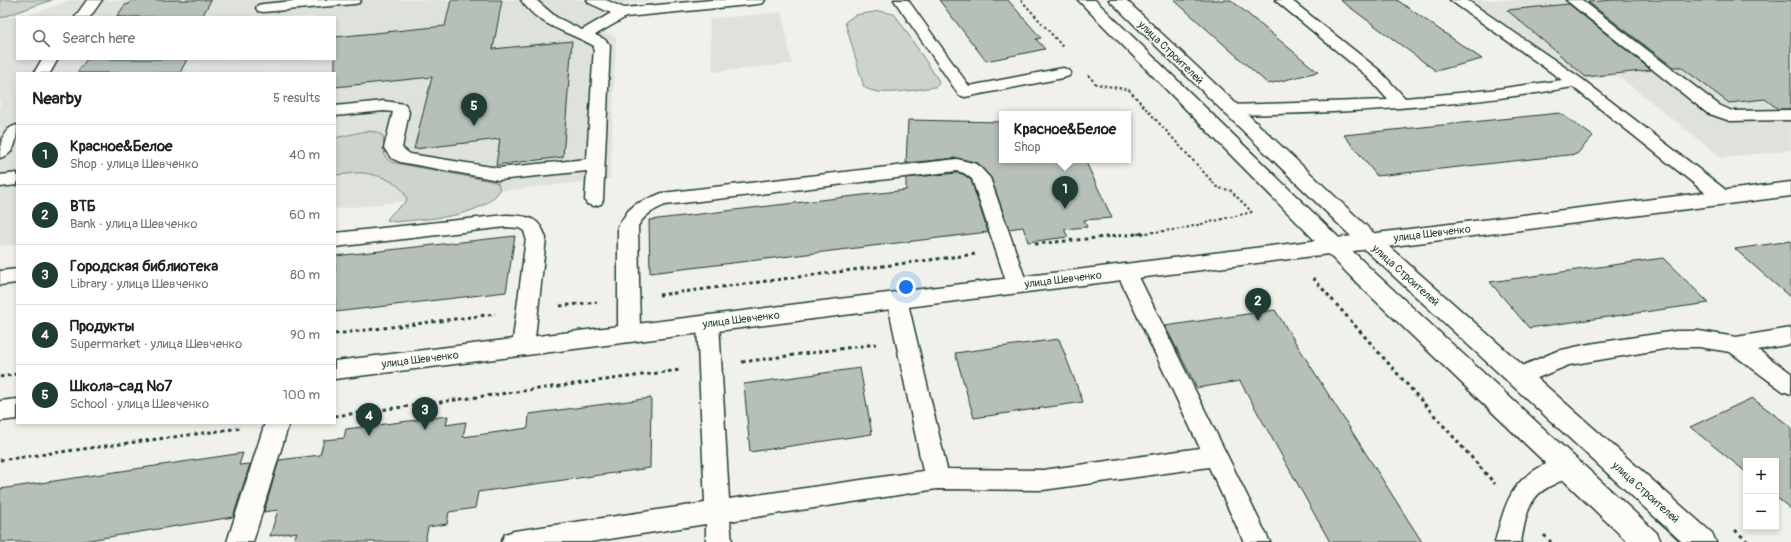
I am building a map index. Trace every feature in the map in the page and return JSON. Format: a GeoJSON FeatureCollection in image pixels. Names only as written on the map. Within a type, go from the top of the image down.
{"type":"FeatureCollection","features":[{"type":"Feature","properties":{"kind":"main road","name":"улица Строителей"},"geometry":{"type":"LineString","coordinates":[[1086,0],[1332,245],[1648,542]]}},
{"type":"Feature","properties":{"kind":"main road","name":"улица Строителей"},"geometry":{"type":"LineString","coordinates":[[1117,0],[1369,241],[1702,542]]}},
{"type":"Feature","properties":{"kind":"main road","name":"улица Шевченко"},"geometry":{"type":"LineString","coordinates":[[336,370],[1017,284],[1791,189]]}},
{"type":"Feature","properties":{"kind":"main road"},"geometry":{"type":"LineString","coordinates":[[0,412],[16,409]]}},
{"type":"Feature","properties":{"kind":"lane"},"geometry":{"type":"LineString","coordinates":[[83,16],[95,0]]}},
{"type":"Feature","properties":{"kind":"lane"},"geometry":{"type":"LineString","coordinates":[[262,8],[354,0]]}},
{"type":"Feature","properties":{"kind":"lane"},"geometry":{"type":"LineString","coordinates":[[528,0],[534,8],[546,18],[602,45],[594,200]]}},
{"type":"Feature","properties":{"kind":"lane"},"geometry":{"type":"LineString","coordinates":[[594,0],[622,13]]}},
{"type":"Feature","properties":{"kind":"lane"},"geometry":{"type":"LineString","coordinates":[[584,35],[622,13],[758,0]]}},
{"type":"Feature","properties":{"kind":"lane"},"geometry":{"type":"LineString","coordinates":[[903,0],[965,92],[1063,73]]}},
{"type":"Feature","properties":{"kind":"lane"},"geometry":{"type":"LineString","coordinates":[[1282,0],[1373,73],[1400,103]]}},
{"type":"Feature","properties":{"kind":"lane"},"geometry":{"type":"LineString","coordinates":[[1457,0],[1576,82],[1724,198]]}},
{"type":"Feature","properties":{"kind":"lane"},"geometry":{"type":"LineString","coordinates":[[1573,0],[1713,109],[1730,116],[1791,115]]}},
{"type":"Feature","properties":{"kind":"lane"},"geometry":{"type":"LineString","coordinates":[[43,72],[49,60]]}},
{"type":"Feature","properties":{"kind":"lane"},"geometry":{"type":"LineString","coordinates":[[1231,110],[1332,109],[1527,91],[1576,82]]}},
{"type":"Feature","properties":{"kind":"lane"},"geometry":{"type":"LineString","coordinates":[[336,111],[384,106],[399,108],[401,112],[393,148],[400,156],[409,158],[498,174],[595,164]]}},
{"type":"Feature","properties":{"kind":"lane"},"geometry":{"type":"LineString","coordinates":[[0,153],[16,131]]}},
{"type":"Feature","properties":{"kind":"lane"},"geometry":{"type":"LineString","coordinates":[[629,333],[628,226],[634,215],[646,206],[662,199],[957,165],[968,166],[975,170],[981,178],[1017,284]]}},
{"type":"Feature","properties":{"kind":"lane"},"geometry":{"type":"LineString","coordinates":[[0,181],[16,179]]}},
{"type":"Feature","properties":{"kind":"lane"},"geometry":{"type":"LineString","coordinates":[[336,240],[506,221],[523,222],[533,228],[536,238],[523,346]]}},
{"type":"Feature","properties":{"kind":"lane"},"geometry":{"type":"LineString","coordinates":[[1126,271],[1256,542]]}},
{"type":"Feature","properties":{"kind":"lane"},"geometry":{"type":"LineString","coordinates":[[0,278],[16,276]]}},
{"type":"Feature","properties":{"kind":"lane"},"geometry":{"type":"LineString","coordinates":[[898,299],[937,478]]}},
{"type":"Feature","properties":{"kind":"lane"},"geometry":{"type":"LineString","coordinates":[[708,323],[719,542]]}},
{"type":"Feature","properties":{"kind":"lane"},"geometry":{"type":"LineString","coordinates":[[1518,377],[1565,357],[1676,339],[1699,339],[1736,345],[1791,336]]}},
{"type":"Feature","properties":{"kind":"lane"},"geometry":{"type":"LineString","coordinates":[[1736,345],[1791,386]]}},
{"type":"Feature","properties":{"kind":"lane"},"geometry":{"type":"LineString","coordinates":[[240,542],[277,424]]}},
{"type":"Feature","properties":{"kind":"lane"},"geometry":{"type":"LineString","coordinates":[[514,542],[717,510],[937,478],[1043,480],[1214,456]]}},
{"type":"Feature","properties":{"kind":"lane"},"geometry":{"type":"LineString","coordinates":[[1508,542],[1518,508],[1525,491],[1542,478],[1566,466]]}},
{"type":"Feature","properties":{"kind":"path"},"geometry":{"type":"LineString","coordinates":[[1021,0],[1066,50]]}},
{"type":"Feature","properties":{"kind":"path"},"geometry":{"type":"LineString","coordinates":[[336,334],[629,299],[1006,250],[1016,246],[1181,229],[1252,212],[1230,190],[1218,188],[1129,90],[1096,84],[1086,73]]}},
{"type":"Feature","properties":{"kind":"path"},"geometry":{"type":"LineString","coordinates":[[1309,273],[1481,470],[1551,542]]}},
{"type":"Feature","properties":{"kind":"path"},"geometry":{"type":"LineString","coordinates":[[336,416],[884,343],[906,332]]}},
{"type":"Feature","properties":{"kind":"path"},"geometry":{"type":"LineString","coordinates":[[0,377],[16,374]]}},
{"type":"Feature","properties":{"kind":"path"},"geometry":{"type":"LineString","coordinates":[[0,460],[270,424]]}},
{"type":"Feature","properties":{"kind":"shaded area"},"geometry":{"type":"Polygon","coordinates":[[[52,0],[0,18],[0,1],[52,0]]]}},
{"type":"Feature","properties":{"kind":"shaded area"},"geometry":{"type":"Polygon","coordinates":[[[70,0],[660,0],[625,3],[589,25],[616,37],[610,179],[594,181],[336,209],[336,72],[16,72],[16,244],[0,246],[0,19],[16,16],[16,60],[336,60],[336,16],[17,16],[39,12],[70,0]]]}},
{"type":"Feature","properties":{"kind":"shaded area"},"geometry":{"type":"Polygon","coordinates":[[[1471,0],[1791,0],[1791,150],[1722,158],[1618,76],[1585,80],[1471,0]]]}},
{"type":"Feature","properties":{"kind":"shaded area"},"geometry":{"type":"Polygon","coordinates":[[[880,11],[894,14],[898,19],[939,81],[938,85],[935,87],[908,91],[888,92],[879,92],[864,87],[845,22],[855,15],[880,11]]]}},
{"type":"Feature","properties":{"kind":"shaded area"},"geometry":{"type":"Polygon","coordinates":[[[782,12],[792,64],[713,72],[709,19],[782,12]]]}},
{"type":"Feature","properties":{"kind":"shaded area"},"geometry":{"type":"Polygon","coordinates":[[[366,131],[377,132],[383,136],[385,157],[391,162],[491,181],[498,183],[500,190],[491,200],[480,207],[467,212],[438,218],[396,222],[387,220],[391,214],[407,200],[405,194],[401,188],[390,180],[370,174],[357,173],[336,175],[336,138],[366,131]]]}},
{"type":"Feature","properties":{"kind":"building"},"geometry":{"type":"Polygon","coordinates":[[[132,0],[211,0],[203,16],[117,16],[125,5],[129,4],[132,0]]]}},
{"type":"Feature","properties":{"kind":"building"},"geometry":{"type":"Polygon","coordinates":[[[451,0],[502,0],[493,49],[572,41],[563,157],[496,165],[500,139],[414,149],[432,77],[336,87],[336,37],[445,26],[451,0]]]}},
{"type":"Feature","properties":{"kind":"building"},"geometry":{"type":"Polygon","coordinates":[[[939,0],[1008,0],[1041,38],[1036,39],[1045,49],[986,61],[939,0]]]}},
{"type":"Feature","properties":{"kind":"building"},"geometry":{"type":"Polygon","coordinates":[[[1174,0],[1231,0],[1318,72],[1268,84],[1174,0]]]}},
{"type":"Feature","properties":{"kind":"building"},"geometry":{"type":"Polygon","coordinates":[[[1340,0],[1397,0],[1482,59],[1436,71],[1340,0]]]}},
{"type":"Feature","properties":{"kind":"building"},"geometry":{"type":"Polygon","coordinates":[[[1613,0],[1791,0],[1791,109],[1778,109],[1765,99],[1729,103],[1681,67],[1673,67],[1588,2],[1613,0]]]}},
{"type":"Feature","properties":{"kind":"building"},"geometry":{"type":"Polygon","coordinates":[[[1569,4],[1651,70],[1586,77],[1507,10],[1569,4]]]}},
{"type":"Feature","properties":{"kind":"building"},"geometry":{"type":"Polygon","coordinates":[[[86,60],[186,60],[180,72],[78,72],[86,60]]]}},
{"type":"Feature","properties":{"kind":"building"},"geometry":{"type":"Polygon","coordinates":[[[1560,113],[1593,136],[1577,154],[1377,176],[1344,135],[1560,113]]]}},
{"type":"Feature","properties":{"kind":"building"},"geometry":{"type":"Polygon","coordinates":[[[908,120],[999,122],[999,163],[1086,163],[1112,218],[1084,220],[1087,227],[1064,229],[1068,237],[1028,242],[1023,227],[1009,229],[991,178],[978,163],[957,158],[906,163],[908,120]]]}},
{"type":"Feature","properties":{"kind":"building"},"geometry":{"type":"Polygon","coordinates":[[[957,173],[963,174],[971,180],[988,232],[650,273],[649,220],[906,190],[906,178],[957,173]]]}},
{"type":"Feature","properties":{"kind":"building"},"geometry":{"type":"Polygon","coordinates":[[[515,236],[506,292],[336,312],[336,256],[515,236]]]}},
{"type":"Feature","properties":{"kind":"building"},"geometry":{"type":"Polygon","coordinates":[[[1791,241],[1791,298],[1735,249],[1791,241]]]}},
{"type":"Feature","properties":{"kind":"building"},"geometry":{"type":"Polygon","coordinates":[[[1663,258],[1709,303],[1529,328],[1490,282],[1663,258]]]}},
{"type":"Feature","properties":{"kind":"building"},"geometry":{"type":"Polygon","coordinates":[[[1275,310],[1422,542],[1330,542],[1240,381],[1197,388],[1165,326],[1275,310]]]}},
{"type":"Feature","properties":{"kind":"building"},"geometry":{"type":"Polygon","coordinates":[[[1059,339],[1083,402],[974,418],[955,353],[1059,339]]]}},
{"type":"Feature","properties":{"kind":"building"},"geometry":{"type":"Polygon","coordinates":[[[860,368],[872,434],[750,452],[744,384],[860,368]]]}},
{"type":"Feature","properties":{"kind":"building"},"geometry":{"type":"Polygon","coordinates":[[[651,398],[650,468],[478,492],[475,508],[449,512],[447,524],[428,527],[425,542],[293,542],[297,532],[270,536],[278,510],[264,512],[279,460],[320,455],[324,440],[344,438],[346,429],[448,416],[446,425],[466,422],[463,437],[528,428],[529,414],[651,398]]]}},
{"type":"Feature","properties":{"kind":"building"},"geometry":{"type":"Polygon","coordinates":[[[1752,398],[1791,427],[1791,509],[1779,499],[1779,458],[1743,458],[1743,470],[1690,427],[1752,398]]]}},
{"type":"Feature","properties":{"kind":"building"},"geometry":{"type":"Polygon","coordinates":[[[243,453],[239,465],[250,464],[233,517],[77,542],[0,542],[0,489],[243,453]]]}},
{"type":"Feature","properties":{"kind":"place","name":"Школа-сад №7"},"geometry":{"type":"Point","coordinates":[474,126]}},
{"type":"Feature","properties":{"kind":"place","name":"Красное&Белое"},"geometry":{"type":"Point","coordinates":[1065,209]}},
{"type":"Feature","properties":{"kind":"place","name":"ВТБ"},"geometry":{"type":"Point","coordinates":[1258,321]}},
{"type":"Feature","properties":{"kind":"place","name":"Городская библиотека"},"geometry":{"type":"Point","coordinates":[425,430]}},
{"type":"Feature","properties":{"kind":"place","name":"Продукты"},"geometry":{"type":"Point","coordinates":[369,436]}}]}
